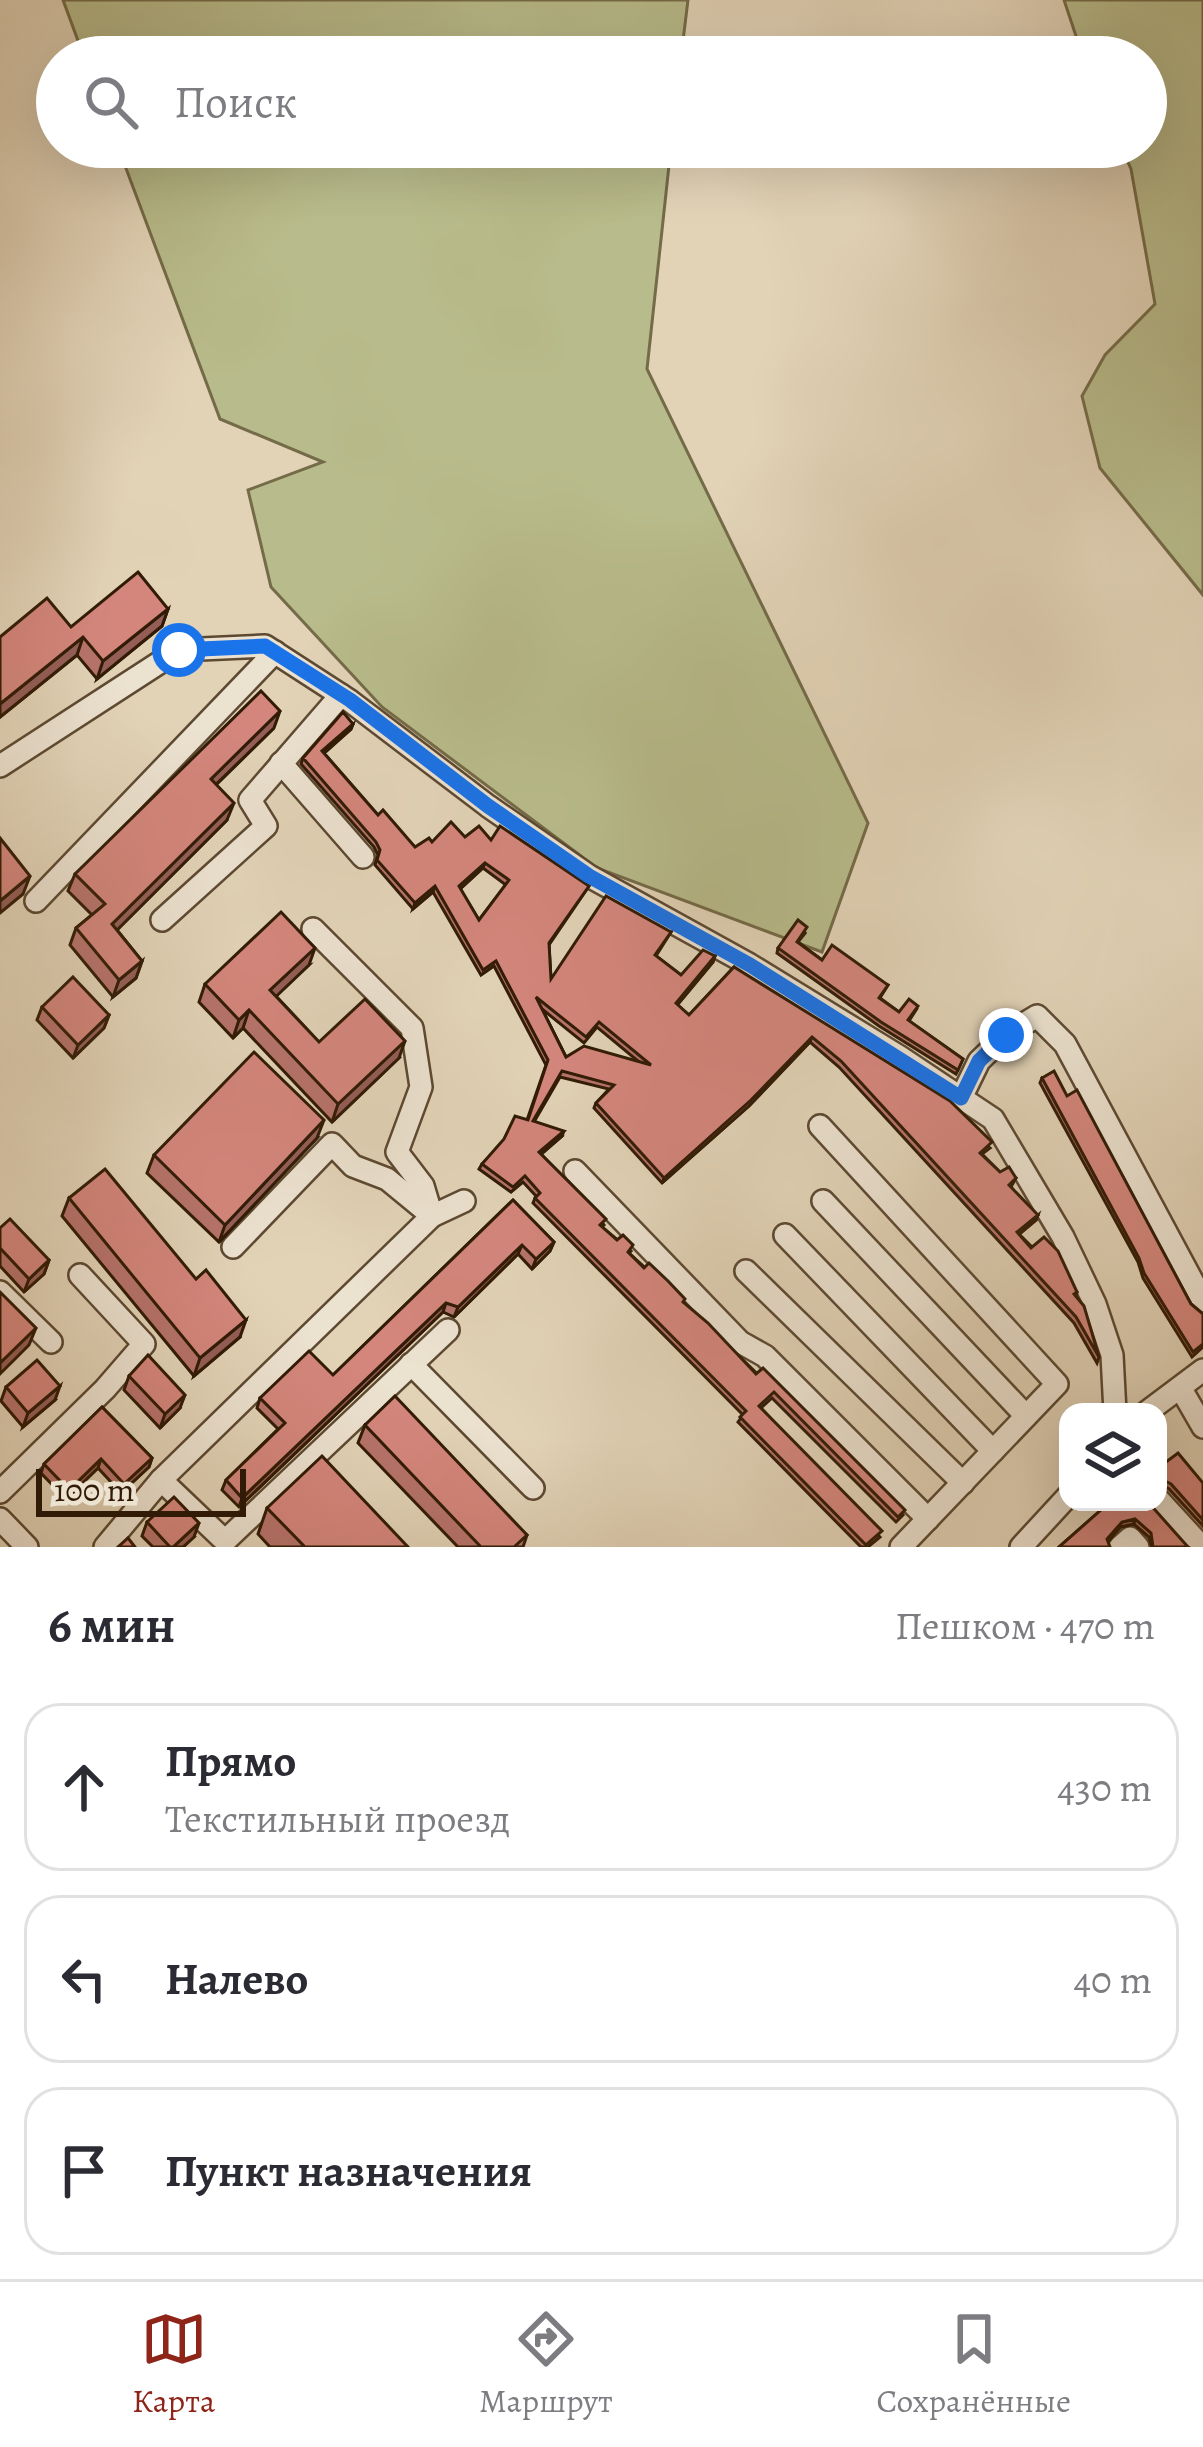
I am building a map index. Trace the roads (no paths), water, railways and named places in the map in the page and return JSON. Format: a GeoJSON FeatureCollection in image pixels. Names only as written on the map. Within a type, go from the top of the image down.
{"type":"FeatureCollection","features":[{"type":"Feature","properties":{"kind":"street"},"geometry":{"type":"LineString","coordinates":[[0,766],[179,650],[265,646],[341,695],[589,876],[750,965],[993,1119],[1063,1237],[1095,1304],[1112,1355],[1115,1403]]}},
{"type":"Feature","properties":{"kind":"street"},"geometry":{"type":"LineString","coordinates":[[36,901],[274,652]]}},
{"type":"Feature","properties":{"kind":"street"},"geometry":{"type":"LineString","coordinates":[[162,920],[266,826],[250,800],[341,695]]}},
{"type":"Feature","properties":{"kind":"street"},"geometry":{"type":"LineString","coordinates":[[281,764],[363,857]]}},
{"type":"Feature","properties":{"kind":"street"},"geometry":{"type":"LineString","coordinates":[[313,928],[412,1028],[422,1087],[397,1153],[423,1186],[433,1216]]}},
{"type":"Feature","properties":{"kind":"street"},"geometry":{"type":"LineString","coordinates":[[961,1098],[979,1061],[1006,1035],[1037,1016],[1065,1044],[1203,1301]]}},
{"type":"Feature","properties":{"kind":"street"},"geometry":{"type":"LineString","coordinates":[[820,1126],[1057,1384],[902,1547]]}},
{"type":"Feature","properties":{"kind":"street"},"geometry":{"type":"LineString","coordinates":[[233,1247],[332,1144],[353,1166],[387,1178],[433,1216]]}},
{"type":"Feature","properties":{"kind":"street"},"geometry":{"type":"LineString","coordinates":[[575,1171],[740,1342],[765,1356],[928,1519]]}},
{"type":"Feature","properties":{"kind":"street"},"geometry":{"type":"LineString","coordinates":[[105,1547],[160,1480],[433,1216],[464,1201]]}},
{"type":"Feature","properties":{"kind":"street"},"geometry":{"type":"LineString","coordinates":[[824,1201],[1026,1416]]}},
{"type":"Feature","properties":{"kind":"street"},"geometry":{"type":"LineString","coordinates":[[785,1235],[993,1451]]}},
{"type":"Feature","properties":{"kind":"street"},"geometry":{"type":"LineString","coordinates":[[746,1271],[962,1483]]}},
{"type":"Feature","properties":{"kind":"street"},"geometry":{"type":"LineString","coordinates":[[0,1492],[144,1344],[80,1275]]}},
{"type":"Feature","properties":{"kind":"street"},"geometry":{"type":"LineString","coordinates":[[0,1292],[51,1342]]}},
{"type":"Feature","properties":{"kind":"street"},"geometry":{"type":"LineString","coordinates":[[160,1480],[225,1541],[448,1330]]}},
{"type":"Feature","properties":{"kind":"street"},"geometry":{"type":"LineString","coordinates":[[412,1364],[533,1488]]}},
{"type":"Feature","properties":{"kind":"street"},"geometry":{"type":"LineString","coordinates":[[1160,1403],[1203,1370]]}},
{"type":"Feature","properties":{"kind":"street"},"geometry":{"type":"LineString","coordinates":[[1181,1389],[1203,1427]]}},
{"type":"Feature","properties":{"kind":"street"},"geometry":{"type":"LineString","coordinates":[[1021,1547],[1059,1506]]}},
{"type":"Feature","properties":{"kind":"street"},"geometry":{"type":"LineString","coordinates":[[1167,1509],[1202,1547]]}},
{"type":"Feature","properties":{"kind":"street"},"geometry":{"type":"LineString","coordinates":[[0,1519],[27,1547]]}},
{"type":"Feature","properties":{"kind":"street"},"geometry":{"type":"LineString","coordinates":[[1120,1547],[1130,1538],[1138,1547]]}}]}
